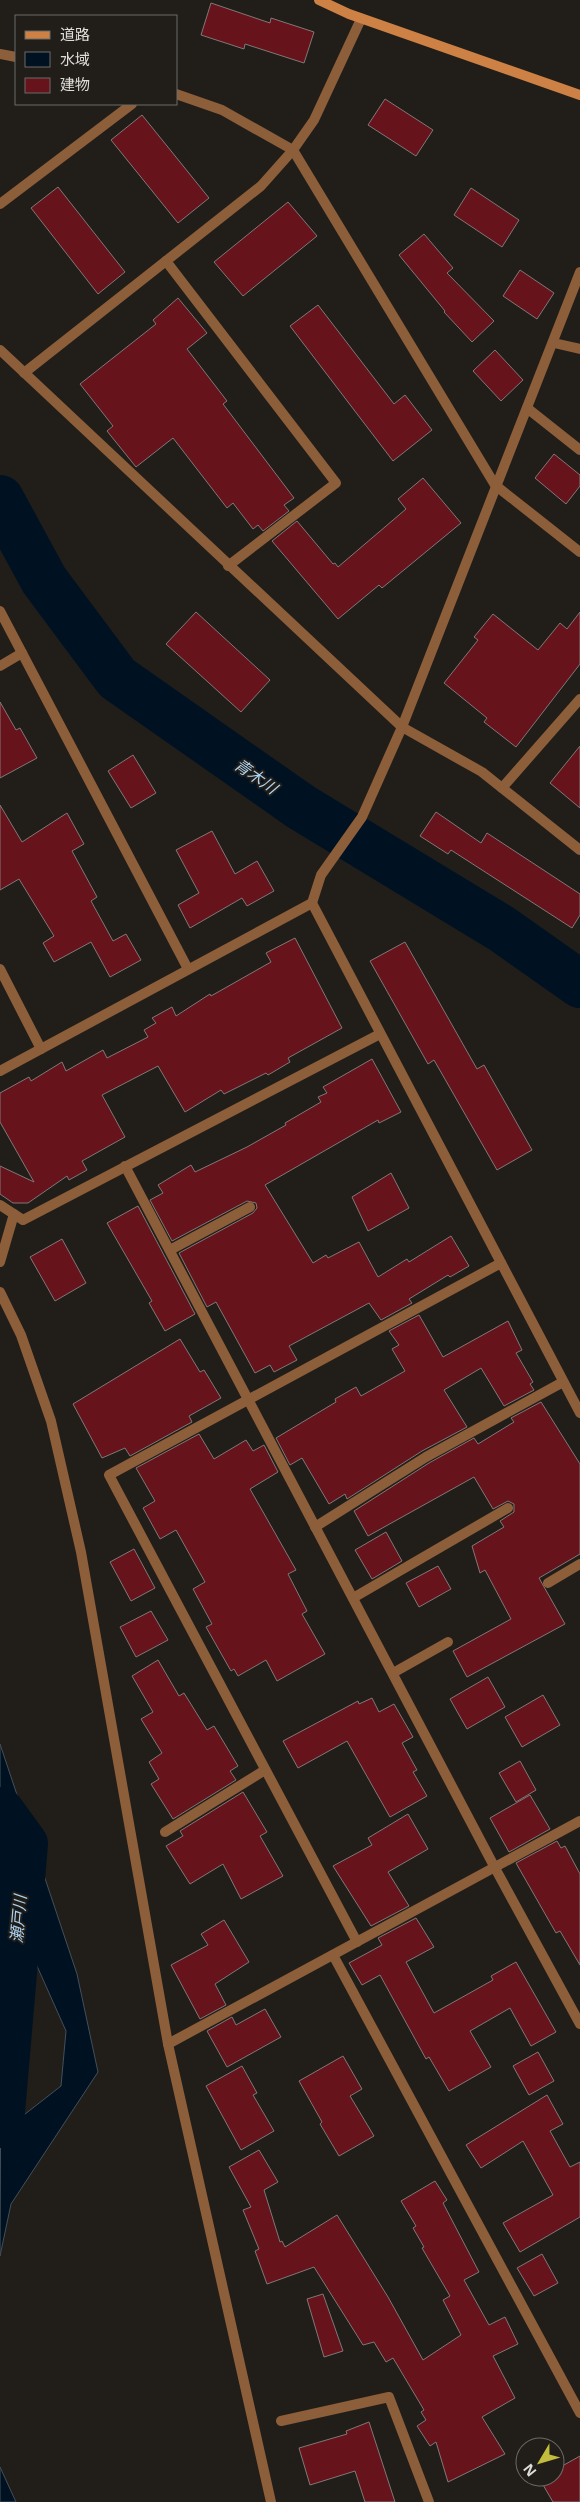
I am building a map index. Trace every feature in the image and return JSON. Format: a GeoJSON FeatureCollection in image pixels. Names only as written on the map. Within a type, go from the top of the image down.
{"type":"FeatureCollection","features":[{"type":"Feature","properties":{"kind":"street"},"geometry":{"type":"LineString","coordinates":[[319,0],[361,18],[580,96]]}},
{"type":"Feature","properties":{"kind":"street"},"geometry":{"type":"LineString","coordinates":[[24,373],[261,186],[293,150],[314,120],[361,18]]}},
{"type":"Feature","properties":{"kind":"street"},"geometry":{"type":"LineString","coordinates":[[0,54],[15,57]]}},
{"type":"Feature","properties":{"kind":"street"},"geometry":{"type":"LineString","coordinates":[[178,95],[222,110],[293,150],[495,485],[580,552]]}},
{"type":"Feature","properties":{"kind":"street"},"geometry":{"type":"LineString","coordinates":[[0,204],[131,105]]}},
{"type":"Feature","properties":{"kind":"street"},"geometry":{"type":"LineString","coordinates":[[166,261],[336,483],[228,566]]}},
{"type":"Feature","properties":{"kind":"street"},"geometry":{"type":"LineString","coordinates":[[0,1071],[312,903],[321,875],[362,817],[402,727],[495,485],[554,343],[580,272]]}},
{"type":"Feature","properties":{"kind":"street"},"geometry":{"type":"LineString","coordinates":[[554,343],[580,349]]}},
{"type":"Feature","properties":{"kind":"street"},"geometry":{"type":"LineString","coordinates":[[0,350],[228,566],[402,727],[482,772],[580,850]]}},
{"type":"Feature","properties":{"kind":"street"},"geometry":{"type":"LineString","coordinates":[[527,408],[580,450]]}},
{"type":"Feature","properties":{"kind":"street"},"geometry":{"type":"LineString","coordinates":[[0,611],[188,969]]}},
{"type":"Feature","properties":{"kind":"street"},"geometry":{"type":"LineString","coordinates":[[0,666],[22,653]]}},
{"type":"Feature","properties":{"kind":"street"},"geometry":{"type":"LineString","coordinates":[[502,788],[580,698]]}},
{"type":"Feature","properties":{"kind":"street"},"geometry":{"type":"LineString","coordinates":[[312,903],[580,1413]]}},
{"type":"Feature","properties":{"kind":"street"},"geometry":{"type":"LineString","coordinates":[[0,969],[41,1048]]}},
{"type":"Feature","properties":{"kind":"street"},"geometry":{"type":"LineString","coordinates":[[0,1205],[23,1220],[380,1034]]}},
{"type":"Feature","properties":{"kind":"street"},"geometry":{"type":"LineString","coordinates":[[125,1166],[495,1868],[580,2024]]}},
{"type":"Feature","properties":{"kind":"street"},"geometry":{"type":"LineString","coordinates":[[170,1250],[250,1207]]}},
{"type":"Feature","properties":{"kind":"street"},"geometry":{"type":"LineString","coordinates":[[0,1262],[14,1214]]}},
{"type":"Feature","properties":{"kind":"street"},"geometry":{"type":"LineString","coordinates":[[357,1942],[109,1475],[502,1263]]}},
{"type":"Feature","properties":{"kind":"street"},"geometry":{"type":"LineString","coordinates":[[0,1292],[21,1335],[51,1421],[81,1552],[168,2044],[271,2502]]}},
{"type":"Feature","properties":{"kind":"street"},"geometry":{"type":"LineString","coordinates":[[315,1527],[426,1457],[563,1382]]}},
{"type":"Feature","properties":{"kind":"street"},"geometry":{"type":"LineString","coordinates":[[353,1598],[508,1508]]}},
{"type":"Feature","properties":{"kind":"street"},"geometry":{"type":"LineString","coordinates":[[548,1583],[580,1564]]}},
{"type":"Feature","properties":{"kind":"street"},"geometry":{"type":"LineString","coordinates":[[392,1673],[448,1642]]}},
{"type":"Feature","properties":{"kind":"street"},"geometry":{"type":"LineString","coordinates":[[165,1832],[265,1770]]}},
{"type":"Feature","properties":{"kind":"street"},"geometry":{"type":"LineString","coordinates":[[168,2044],[580,1821]]}},
{"type":"Feature","properties":{"kind":"street"},"geometry":{"type":"LineString","coordinates":[[333,1955],[580,2413]]}},
{"type":"Feature","properties":{"kind":"street"},"geometry":{"type":"LineString","coordinates":[[281,2421],[389,2397],[429,2502]]}},
{"type":"Feature","properties":{"kind":"water"},"geometry":{"type":"Polygon","coordinates":[[[0,1744],[77,1974],[98,2072],[11,2204],[0,2256],[1,2036],[11,2125],[61,2086],[66,2031],[0,1883],[0,1744]]]}},
{"type":"Feature","properties":{"kind":"water"},"geometry":{"type":"Polygon","coordinates":[[[0,2467],[16,2502],[0,2502],[0,2467]]]}},
{"type":"Feature","properties":{"kind":"building"},"geometry":{"type":"Polygon","coordinates":[[[211,3],[270,23],[271,18],[314,32],[304,63],[245,44],[244,49],[201,35],[211,3]]]}},
{"type":"Feature","properties":{"kind":"building"},"geometry":{"type":"Polygon","coordinates":[[[385,99],[433,130],[416,156],[368,125],[385,99]]]}},
{"type":"Feature","properties":{"kind":"building"},"geometry":{"type":"Polygon","coordinates":[[[142,115],[209,198],[178,223],[111,140],[142,115]]]}},
{"type":"Feature","properties":{"kind":"building"},"geometry":{"type":"Polygon","coordinates":[[[58,187],[125,272],[98,294],[31,208],[58,187]]]}},
{"type":"Feature","properties":{"kind":"building"},"geometry":{"type":"Polygon","coordinates":[[[471,188],[519,220],[502,247],[454,215],[471,188]]]}},
{"type":"Feature","properties":{"kind":"building"},"geometry":{"type":"Polygon","coordinates":[[[288,202],[317,236],[243,296],[214,262],[288,202]]]}},
{"type":"Feature","properties":{"kind":"building"},"geometry":{"type":"Polygon","coordinates":[[[424,234],[453,268],[447,273],[494,321],[472,342],[444,312],[399,255],[424,234]]]}},
{"type":"Feature","properties":{"kind":"building"},"geometry":{"type":"Polygon","coordinates":[[[520,270],[554,293],[537,319],[503,296],[520,270]]]}},
{"type":"Feature","properties":{"kind":"building"},"geometry":{"type":"Polygon","coordinates":[[[178,298],[207,333],[187,349],[227,401],[223,404],[294,498],[284,505],[289,511],[263,531],[258,525],[253,529],[233,503],[227,508],[173,438],[136,467],[107,431],[113,426],[80,384],[156,324],[153,320],[178,298]]]}},
{"type":"Feature","properties":{"kind":"building"},"geometry":{"type":"Polygon","coordinates":[[[318,305],[394,404],[405,395],[432,430],[393,461],[290,326],[318,305]]]}},
{"type":"Feature","properties":{"kind":"building"},"geometry":{"type":"Polygon","coordinates":[[[495,350],[523,380],[501,401],[473,371],[495,350]]]}},
{"type":"Feature","properties":{"kind":"building"},"geometry":{"type":"Polygon","coordinates":[[[554,454],[580,475],[580,486],[566,504],[535,478],[554,454]]]}},
{"type":"Feature","properties":{"kind":"building"},"geometry":{"type":"Polygon","coordinates":[[[423,478],[461,523],[382,588],[379,585],[338,619],[272,541],[297,521],[333,564],[335,563],[338,567],[406,509],[398,499],[423,478]]]}},
{"type":"Feature","properties":{"kind":"building"},"geometry":{"type":"Polygon","coordinates":[[[196,612],[270,680],[241,712],[166,644],[196,612]]]}},
{"type":"Feature","properties":{"kind":"building"},"geometry":{"type":"Polygon","coordinates":[[[580,612],[580,664],[516,747],[484,722],[487,718],[444,683],[478,640],[474,637],[493,614],[538,650],[560,623],[567,629],[580,612]]]}},
{"type":"Feature","properties":{"kind":"building"},"geometry":{"type":"Polygon","coordinates":[[[0,702],[16,730],[20,728],[37,758],[0,778],[0,702]]]}},
{"type":"Feature","properties":{"kind":"building"},"geometry":{"type":"Polygon","coordinates":[[[580,746],[580,808],[550,783],[580,746]]]}},
{"type":"Feature","properties":{"kind":"building"},"geometry":{"type":"Polygon","coordinates":[[[133,755],[156,793],[131,808],[108,771],[133,755]]]}},
{"type":"Feature","properties":{"kind":"building"},"geometry":{"type":"Polygon","coordinates":[[[0,805],[22,842],[67,813],[84,844],[72,851],[97,897],[91,901],[113,941],[126,934],[141,960],[110,977],[91,942],[54,962],[43,943],[54,936],[19,879],[0,890],[0,805]]]}},
{"type":"Feature","properties":{"kind":"building"},"geometry":{"type":"Polygon","coordinates":[[[436,812],[481,843],[487,833],[580,894],[580,915],[572,928],[451,850],[448,854],[420,836],[436,812]]]}},
{"type":"Feature","properties":{"kind":"building"},"geometry":{"type":"Polygon","coordinates":[[[212,831],[235,874],[257,861],[274,891],[247,906],[242,898],[190,928],[178,905],[199,893],[176,850],[212,831]]]}},
{"type":"Feature","properties":{"kind":"building"},"geometry":{"type":"Polygon","coordinates":[[[295,938],[342,1028],[288,1058],[290,1062],[268,1075],[266,1073],[224,1094],[221,1090],[185,1112],[158,1066],[102,1095],[125,1137],[82,1161],[87,1170],[69,1180],[67,1176],[28,1203],[13,1203],[0,1194],[0,1166],[34,1182],[0,1122],[0,1093],[29,1077],[31,1081],[62,1062],[66,1071],[103,1050],[107,1058],[148,1037],[144,1030],[156,1023],[152,1018],[172,1007],[176,1016],[210,994],[211,996],[271,962],[266,953],[295,938]]]}},
{"type":"Feature","properties":{"kind":"building"},"geometry":{"type":"Polygon","coordinates":[[[405,942],[477,1069],[484,1065],[532,1150],[497,1170],[434,1060],[428,1064],[370,961],[405,942]]]}},
{"type":"Feature","properties":{"kind":"building"},"geometry":{"type":"Polygon","coordinates":[[[372,1059],[401,1112],[379,1123],[378,1120],[265,1185],[313,1263],[326,1255],[328,1258],[359,1242],[378,1277],[407,1259],[409,1262],[451,1236],[469,1266],[450,1277],[448,1275],[409,1299],[412,1303],[381,1320],[369,1303],[289,1346],[297,1360],[274,1372],[270,1365],[255,1373],[216,1302],[207,1307],[179,1253],[253,1213],[257,1208],[256,1203],[247,1201],[172,1241],[150,1200],[163,1193],[158,1185],[191,1165],[195,1172],[247,1147],[286,1125],[285,1123],[321,1102],[318,1097],[327,1093],[323,1087],[372,1059]]]}},
{"type":"Feature","properties":{"kind":"building"},"geometry":{"type":"Polygon","coordinates":[[[391,1173],[409,1208],[368,1231],[352,1197],[391,1173]]]}},
{"type":"Feature","properties":{"kind":"building"},"geometry":{"type":"Polygon","coordinates":[[[138,1206],[195,1314],[165,1331],[149,1303],[152,1301],[107,1223],[138,1206]]]}},
{"type":"Feature","properties":{"kind":"building"},"geometry":{"type":"Polygon","coordinates":[[[62,1239],[86,1283],[55,1301],[30,1257],[62,1239]]]}},
{"type":"Feature","properties":{"kind":"building"},"geometry":{"type":"Polygon","coordinates":[[[419,1315],[443,1357],[508,1321],[522,1350],[516,1353],[533,1382],[530,1384],[534,1390],[504,1406],[481,1368],[444,1390],[467,1427],[422,1451],[347,1499],[345,1494],[329,1504],[302,1458],[290,1465],[276,1438],[336,1402],[335,1399],[356,1387],[361,1396],[405,1371],[392,1349],[399,1345],[389,1331],[419,1315]]]}},
{"type":"Feature","properties":{"kind":"building"},"geometry":{"type":"Polygon","coordinates":[[[180,1339],[200,1372],[204,1370],[221,1398],[189,1416],[192,1422],[130,1456],[125,1448],[102,1458],[73,1404],[180,1339]]]}},
{"type":"Feature","properties":{"kind":"building"},"geometry":{"type":"Polygon","coordinates":[[[541,1402],[580,1464],[580,1554],[539,1578],[565,1624],[467,1677],[453,1651],[511,1619],[485,1570],[480,1573],[472,1546],[504,1527],[500,1521],[514,1512],[514,1504],[508,1501],[493,1509],[474,1477],[368,1536],[354,1511],[429,1463],[474,1438],[478,1444],[514,1422],[511,1418],[541,1402]]]}},
{"type":"Feature","properties":{"kind":"building"},"geometry":{"type":"Polygon","coordinates":[[[199,1434],[214,1459],[246,1440],[253,1451],[264,1445],[278,1472],[250,1489],[296,1570],[288,1574],[307,1611],[302,1614],[325,1654],[277,1681],[266,1660],[238,1676],[234,1669],[231,1671],[206,1627],[212,1624],[193,1589],[205,1582],[176,1530],[160,1539],[143,1508],[155,1501],[136,1468],[199,1434]]]}},
{"type":"Feature","properties":{"kind":"building"},"geometry":{"type":"Polygon","coordinates":[[[386,1532],[402,1561],[372,1579],[355,1550],[386,1532]]]}},
{"type":"Feature","properties":{"kind":"building"},"geometry":{"type":"Polygon","coordinates":[[[134,1549],[155,1588],[131,1601],[110,1562],[134,1549]]]}},
{"type":"Feature","properties":{"kind":"building"},"geometry":{"type":"Polygon","coordinates":[[[438,1566],[451,1589],[419,1607],[406,1583],[438,1566]]]}},
{"type":"Feature","properties":{"kind":"building"},"geometry":{"type":"Polygon","coordinates":[[[151,1611],[168,1640],[136,1657],[120,1627],[151,1611]]]}},
{"type":"Feature","properties":{"kind":"building"},"geometry":{"type":"Polygon","coordinates":[[[158,1660],[179,1696],[184,1693],[207,1730],[214,1726],[238,1766],[230,1771],[236,1780],[173,1819],[151,1784],[159,1779],[149,1762],[162,1753],[141,1719],[153,1712],[132,1676],[158,1660]]]}},
{"type":"Feature","properties":{"kind":"building"},"geometry":{"type":"Polygon","coordinates":[[[488,1677],[505,1707],[467,1729],[450,1699],[488,1677]]]}},
{"type":"Feature","properties":{"kind":"building"},"geometry":{"type":"Polygon","coordinates":[[[543,1695],[560,1725],[522,1747],[505,1717],[543,1695]]]}},
{"type":"Feature","properties":{"kind":"building"},"geometry":{"type":"Polygon","coordinates":[[[372,1698],[379,1712],[394,1704],[413,1737],[402,1743],[417,1770],[413,1772],[427,1796],[390,1817],[347,1741],[298,1768],[283,1741],[358,1701],[359,1704],[372,1698]]]}},
{"type":"Feature","properties":{"kind":"building"},"geometry":{"type":"Polygon","coordinates":[[[520,1761],[536,1790],[516,1802],[499,1773],[520,1761]]]}},
{"type":"Feature","properties":{"kind":"building"},"geometry":{"type":"Polygon","coordinates":[[[243,1792],[267,1832],[260,1836],[283,1876],[241,1899],[223,1864],[190,1884],[166,1846],[183,1836],[180,1831],[243,1792]]]}},
{"type":"Feature","properties":{"kind":"building"},"geometry":{"type":"Polygon","coordinates":[[[530,1795],[550,1829],[509,1852],[490,1818],[530,1795]]]}},
{"type":"Feature","properties":{"kind":"building"},"geometry":{"type":"Polygon","coordinates":[[[408,1814],[428,1849],[388,1872],[409,1906],[371,1926],[333,1866],[372,1845],[368,1838],[408,1814]]]}},
{"type":"Feature","properties":{"kind":"building"},"geometry":{"type":"Polygon","coordinates":[[[557,1841],[561,1848],[565,1846],[580,1874],[580,1965],[560,1931],[556,1933],[516,1863],[557,1841]]]}},
{"type":"Feature","properties":{"kind":"building"},"geometry":{"type":"Polygon","coordinates":[[[416,1918],[434,1947],[406,1962],[434,2013],[493,1980],[491,1976],[516,1962],[556,2032],[531,2046],[510,2008],[470,2031],[491,2067],[449,2091],[429,2057],[426,2059],[380,1975],[362,1985],[349,1963],[382,1945],[378,1938],[416,1918]]]}},
{"type":"Feature","properties":{"kind":"building"},"geometry":{"type":"Polygon","coordinates":[[[224,1920],[249,1962],[215,1984],[226,2005],[200,2019],[171,1965],[208,1945],[201,1934],[224,1920]]]}},
{"type":"Feature","properties":{"kind":"building"},"geometry":{"type":"Polygon","coordinates":[[[265,2009],[281,2037],[227,2067],[207,2031],[232,2017],[236,2025],[265,2009]]]}},
{"type":"Feature","properties":{"kind":"building"},"geometry":{"type":"Polygon","coordinates":[[[538,2052],[554,2081],[529,2095],[513,2066],[538,2052]]]}},
{"type":"Feature","properties":{"kind":"building"},"geometry":{"type":"Polygon","coordinates":[[[343,2056],[362,2089],[350,2096],[374,2136],[339,2156],[320,2124],[322,2122],[299,2081],[343,2056]]]}},
{"type":"Feature","properties":{"kind":"building"},"geometry":{"type":"Polygon","coordinates":[[[242,2066],[257,2093],[253,2095],[274,2131],[241,2150],[206,2086],[242,2066]]]}},
{"type":"Feature","properties":{"kind":"building"},"geometry":{"type":"Polygon","coordinates":[[[547,2095],[563,2124],[550,2131],[570,2167],[580,2162],[580,2217],[520,2252],[503,2223],[553,2195],[523,2141],[481,2168],[466,2145],[547,2095]]]}},
{"type":"Feature","properties":{"kind":"building"},"geometry":{"type":"Polygon","coordinates":[[[259,2150],[278,2182],[264,2190],[280,2242],[282,2241],[285,2247],[337,2215],[388,2297],[423,2360],[461,2335],[443,2300],[450,2296],[422,2248],[424,2247],[413,2228],[416,2226],[401,2201],[435,2181],[447,2200],[443,2203],[479,2272],[464,2280],[489,2325],[505,2317],[518,2344],[493,2356],[515,2398],[482,2417],[505,2454],[448,2482],[436,2442],[430,2446],[417,2426],[426,2420],[421,2412],[424,2410],[393,2358],[386,2362],[374,2342],[363,2345],[314,2267],[267,2284],[255,2251],[259,2249],[243,2210],[251,2207],[229,2167],[259,2150]]]}},
{"type":"Feature","properties":{"kind":"building"},"geometry":{"type":"Polygon","coordinates":[[[542,2254],[558,2283],[534,2296],[517,2268],[542,2254]]]}},
{"type":"Feature","properties":{"kind":"building"},"geometry":{"type":"Polygon","coordinates":[[[323,2294],[343,2351],[324,2357],[307,2299],[323,2294]]]}},
{"type":"Feature","properties":{"kind":"building"},"geometry":{"type":"Polygon","coordinates":[[[369,2422],[395,2502],[365,2502],[355,2471],[310,2485],[299,2448],[347,2434],[346,2431],[369,2422]]]}},
{"type":"Feature","properties":{"kind":"building"},"geometry":{"type":"Polygon","coordinates":[[[580,2456],[580,2502],[553,2502],[544,2487],[565,2487],[565,2464],[580,2456]]]}},
{"type":"Feature","properties":{"kind":"waterway","name":"青木川"},"geometry":{"type":"LineString","coordinates":[[0,499],[44,580],[117,678],[301,807],[502,929],[580,984]]}},
{"type":"Feature","properties":{"kind":"waterway","name":"瀬戸川"},"geometry":{"type":"LineString","coordinates":[[0,1811],[24,1844],[0,2124]]}}]}
